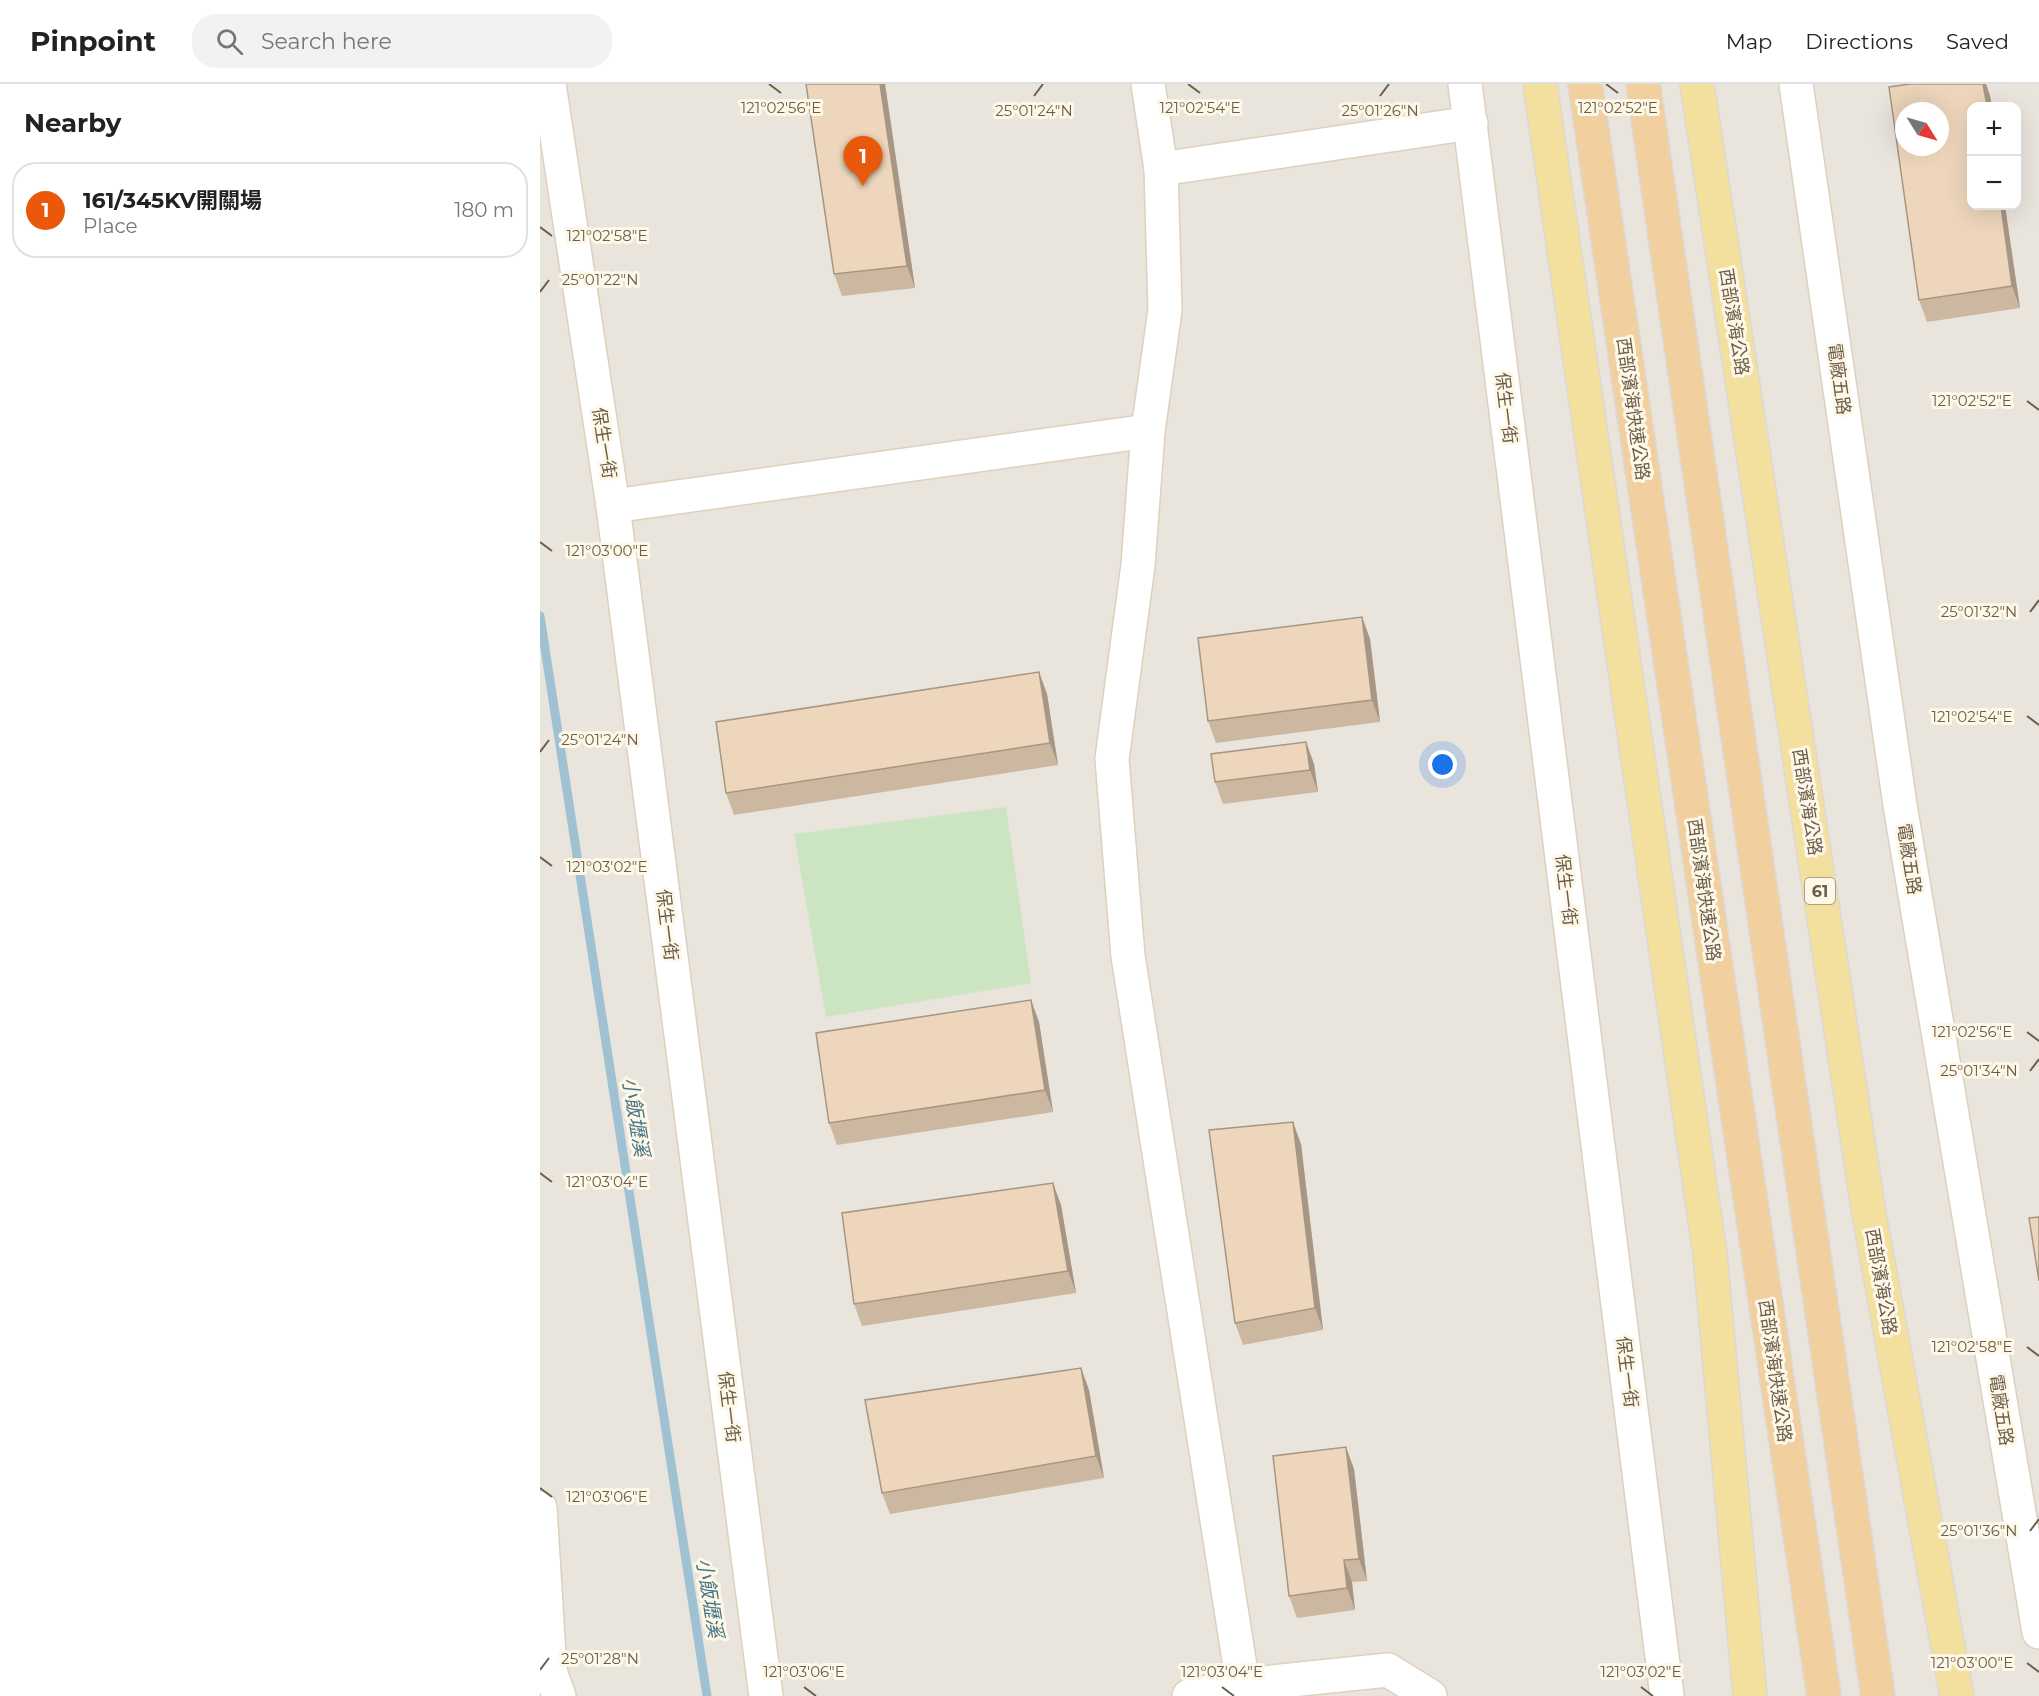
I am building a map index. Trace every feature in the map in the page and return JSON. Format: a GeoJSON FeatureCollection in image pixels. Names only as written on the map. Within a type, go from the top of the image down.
{"type":"FeatureCollection","features":[{"type":"Feature","properties":{"kind":"highway"},"geometry":{"type":"LineString","coordinates":[[1643,84],[1868,1611],[1878,1696]]}},
{"type":"Feature","properties":{"kind":"highway","name":"西部濱海快速公路"},"geometry":{"type":"LineString","coordinates":[[1586,89],[1824,1696]]}},
{"type":"Feature","properties":{"kind":"main road"},"geometry":{"type":"LineString","coordinates":[[1540,84],[1710,1254],[1750,1696]]}},
{"type":"Feature","properties":{"kind":"main road","name":"西部濱海公路"},"geometry":{"type":"LineString","coordinates":[[1697,84],[1869,1214],[1957,1696]]}},
{"type":"Feature","properties":{"kind":"street","name":"保生一街"},"geometry":{"type":"LineString","coordinates":[[549,84],[613,506],[766,1696]]}},
{"type":"Feature","properties":{"kind":"street"},"geometry":{"type":"LineString","coordinates":[[1148,84],[1161,169],[1165,310],[1148,431],[1138,565],[1112,759],[1128,956],[1243,1685]]}},
{"type":"Feature","properties":{"kind":"street","name":"保生一街"},"geometry":{"type":"LineString","coordinates":[[1465,84],[1667,1696]]}},
{"type":"Feature","properties":{"kind":"street","name":"電廠五路"},"geometry":{"type":"LineString","coordinates":[[1796,84],[1900,805],[2039,1632]]}},
{"type":"Feature","properties":{"kind":"street"},"geometry":{"type":"LineString","coordinates":[[1161,169],[1471,123]]}},
{"type":"Feature","properties":{"kind":"street"},"geometry":{"type":"LineString","coordinates":[[613,506],[1148,431]]}},
{"type":"Feature","properties":{"kind":"street"},"geometry":{"type":"LineString","coordinates":[[540,1508],[550,1671],[559,1696]]}},
{"type":"Feature","properties":{"kind":"street"},"geometry":{"type":"LineString","coordinates":[[1189,1696],[1243,1685],[1388,1670],[1430,1696]]}},
{"type":"Feature","properties":{"kind":"shaded area"},"geometry":{"type":"Polygon","coordinates":[[[540,84],[2039,84],[2039,1696],[540,1696],[540,84]]]}},
{"type":"Feature","properties":{"kind":"green space"},"geometry":{"type":"Polygon","coordinates":[[[1006,807],[1031,983],[826,1017],[794,834],[1006,807]]]}},
{"type":"Feature","properties":{"kind":"building"},"geometry":{"type":"Polygon","coordinates":[[[806,84],[880,84],[907,266],[834,274],[806,84]]]}},
{"type":"Feature","properties":{"kind":"building"},"geometry":{"type":"Polygon","coordinates":[[[1910,84],[1983,84],[1986,102],[1967,102],[1967,210],[2002,210],[2012,286],[1919,300],[1899,156],[1949,156],[1949,102],[1895,102],[1895,130],[1889,87],[1910,84]]]}},
{"type":"Feature","properties":{"kind":"building"},"geometry":{"type":"Polygon","coordinates":[[[1362,617],[1372,700],[1208,721],[1198,638],[1362,617]]]}},
{"type":"Feature","properties":{"kind":"building"},"geometry":{"type":"Polygon","coordinates":[[[1039,672],[1050,743],[726,793],[716,722],[1039,672]]]}},
{"type":"Feature","properties":{"kind":"building"},"geometry":{"type":"Polygon","coordinates":[[[1306,742],[1310,770],[1215,782],[1211,754],[1306,742]]]}},
{"type":"Feature","properties":{"kind":"building"},"geometry":{"type":"Polygon","coordinates":[[[1031,1000],[1045,1090],[829,1123],[816,1033],[1031,1000]]]}},
{"type":"Feature","properties":{"kind":"building"},"geometry":{"type":"Polygon","coordinates":[[[1293,1122],[1315,1308],[1235,1323],[1209,1130],[1293,1122]]]}},
{"type":"Feature","properties":{"kind":"building"},"geometry":{"type":"Polygon","coordinates":[[[1053,1183],[1068,1271],[854,1304],[842,1213],[1053,1183]]]}},
{"type":"Feature","properties":{"kind":"building"},"geometry":{"type":"Polygon","coordinates":[[[2039,1217],[2039,1281],[2029,1218],[2039,1217]]]}},
{"type":"Feature","properties":{"kind":"building"},"geometry":{"type":"Polygon","coordinates":[[[1081,1368],[1096,1456],[882,1493],[865,1400],[1081,1368]]]}},
{"type":"Feature","properties":{"kind":"building"},"geometry":{"type":"Polygon","coordinates":[[[1346,1447],[1359,1559],[1344,1560],[1347,1588],[1289,1596],[1273,1456],[1346,1447]]]}},
{"type":"Feature","properties":{"kind":"waterway","name":"小飯壢溪"},"geometry":{"type":"LineString","coordinates":[[540,616],[707,1696]]}},
{"type":"Feature","properties":{"kind":"place","name":"161/345KV開關場"},"geometry":{"type":"Point","coordinates":[863,186]}}]}
